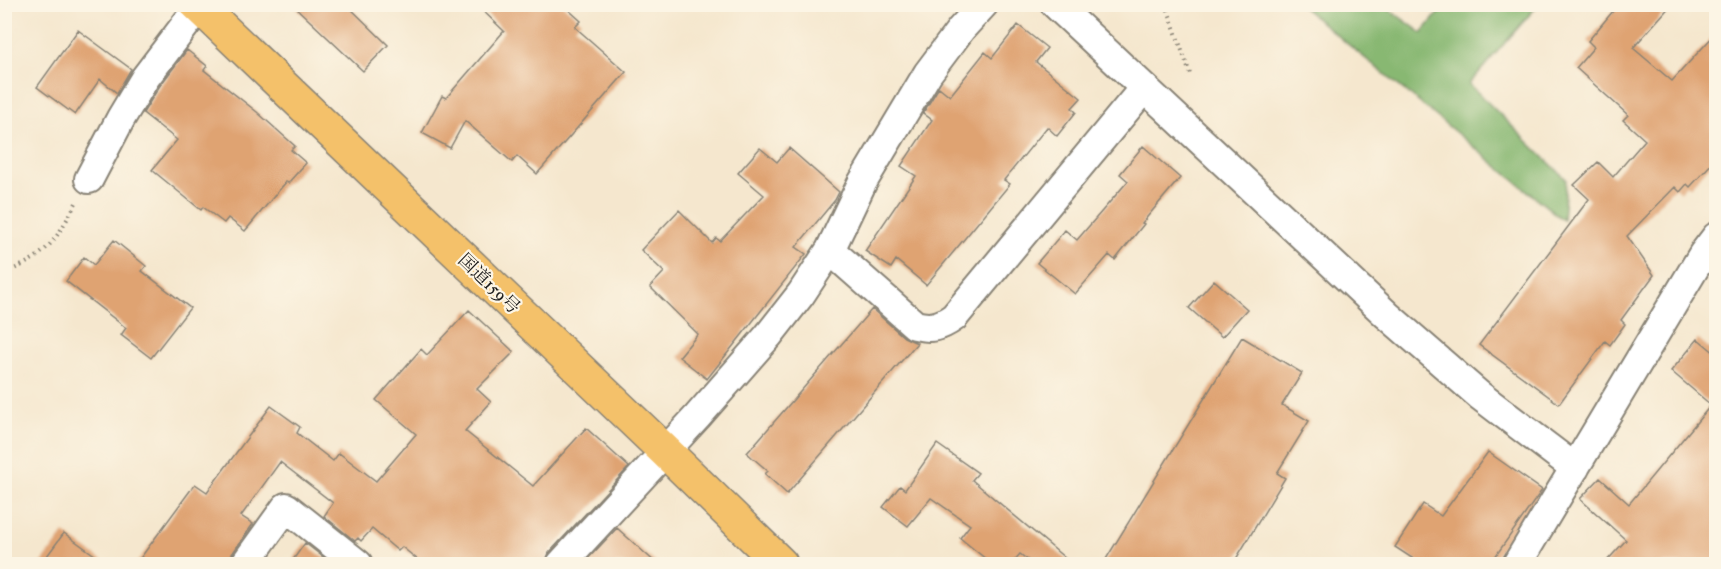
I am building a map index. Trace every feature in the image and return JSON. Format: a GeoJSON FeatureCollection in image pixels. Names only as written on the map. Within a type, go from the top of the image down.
{"type":"FeatureCollection","features":[{"type":"Feature","properties":{"kind":"highway","name":"国道159号"},"geometry":{"type":"LineString","coordinates":[[198,6],[781,564]]}},
{"type":"Feature","properties":{"kind":"street"},"geometry":{"type":"LineString","coordinates":[[561,564],[768,336],[801,294],[830,250],[862,183],[923,82],[961,29],[984,4]]}},
{"type":"Feature","properties":{"kind":"street"},"geometry":{"type":"LineString","coordinates":[[1055,4],[1395,322],[1479,395],[1575,468]]}},
{"type":"Feature","properties":{"kind":"street"},"geometry":{"type":"LineString","coordinates":[[89,179],[145,78],[198,6]]}},
{"type":"Feature","properties":{"kind":"street"},"geometry":{"type":"LineString","coordinates":[[830,250],[915,325],[929,328],[943,326],[954,318],[1144,88]]}},
{"type":"Feature","properties":{"kind":"street"},"geometry":{"type":"LineString","coordinates":[[1517,564],[1703,254],[1716,237]]}},
{"type":"Feature","properties":{"kind":"street"},"geometry":{"type":"LineString","coordinates":[[244,564],[286,507],[358,564]]}},
{"type":"Feature","properties":{"kind":"path"},"geometry":{"type":"LineString","coordinates":[[1166,4],[1190,74]]}},
{"type":"Feature","properties":{"kind":"path"},"geometry":{"type":"LineString","coordinates":[[4,273],[41,255],[53,243],[89,179]]}},
{"type":"Feature","properties":{"kind":"green space"},"geometry":{"type":"Polygon","coordinates":[[[1300,5],[1383,5],[1422,33],[1445,5],[1538,5],[1469,84],[1566,179],[1563,220],[1300,5]]]}},
{"type":"Feature","properties":{"kind":"building"},"geometry":{"type":"Polygon","coordinates":[[[292,4],[346,4],[388,45],[363,71],[292,4]]]}},
{"type":"Feature","properties":{"kind":"building"},"geometry":{"type":"Polygon","coordinates":[[[476,4],[562,4],[581,21],[575,27],[626,72],[537,174],[517,156],[512,162],[465,121],[450,148],[422,133],[442,96],[446,98],[504,31],[476,4]]]}},
{"type":"Feature","properties":{"kind":"building"},"geometry":{"type":"Polygon","coordinates":[[[1619,4],[1672,4],[1633,48],[1672,81],[1716,33],[1716,159],[1690,187],[1687,184],[1680,192],[1675,187],[1627,236],[1654,275],[1621,320],[1625,324],[1610,345],[1605,341],[1559,404],[1479,345],[1589,199],[1574,185],[1598,162],[1613,177],[1645,140],[1623,120],[1628,115],[1576,68],[1594,47],[1588,41],[1619,4]]]}},
{"type":"Feature","properties":{"kind":"building"},"geometry":{"type":"Polygon","coordinates":[[[1018,25],[1047,48],[1036,62],[1081,98],[1072,108],[1076,112],[1057,136],[1047,127],[1004,180],[1010,184],[926,285],[896,260],[891,268],[865,251],[916,176],[901,166],[932,120],[923,113],[939,87],[950,96],[985,52],[992,58],[1018,25]]]}},
{"type":"Feature","properties":{"kind":"building"},"geometry":{"type":"Polygon","coordinates":[[[78,30],[131,69],[117,93],[100,79],[75,115],[37,87],[78,30]]]}},
{"type":"Feature","properties":{"kind":"building"},"geometry":{"type":"Polygon","coordinates":[[[187,50],[207,66],[204,70],[295,146],[291,150],[306,163],[288,183],[286,182],[245,231],[228,218],[224,223],[203,207],[201,210],[152,170],[177,140],[143,113],[187,50]]]}},
{"type":"Feature","properties":{"kind":"building"},"geometry":{"type":"Polygon","coordinates":[[[1143,146],[1180,178],[1142,223],[1144,224],[1115,260],[1109,255],[1075,294],[1037,263],[1065,230],[1077,240],[1128,181],[1120,174],[1143,146]]]}},
{"type":"Feature","properties":{"kind":"building"},"geometry":{"type":"Polygon","coordinates":[[[760,148],[777,162],[789,148],[839,192],[796,247],[806,254],[707,379],[679,357],[698,334],[650,287],[664,272],[641,250],[679,210],[712,243],[716,238],[720,241],[764,195],[738,173],[760,148]]]}},
{"type":"Feature","properties":{"kind":"building"},"geometry":{"type":"Polygon","coordinates":[[[114,240],[146,266],[142,271],[190,308],[151,358],[121,335],[126,328],[66,281],[84,257],[94,265],[114,240]]]}},
{"type":"Feature","properties":{"kind":"building"},"geometry":{"type":"Polygon","coordinates":[[[1214,280],[1247,309],[1222,337],[1189,308],[1214,280]]]}},
{"type":"Feature","properties":{"kind":"building"},"geometry":{"type":"Polygon","coordinates":[[[872,309],[904,337],[917,343],[787,494],[765,474],[768,471],[747,453],[872,309]]]}},
{"type":"Feature","properties":{"kind":"building"},"geometry":{"type":"Polygon","coordinates":[[[469,310],[514,352],[477,389],[491,402],[465,431],[533,486],[586,428],[629,467],[549,553],[545,564],[423,564],[402,547],[398,551],[372,529],[361,541],[358,538],[355,541],[324,516],[333,503],[280,462],[241,516],[253,524],[225,564],[136,564],[195,484],[207,492],[271,406],[300,427],[297,433],[333,461],[339,453],[376,481],[416,434],[376,400],[421,349],[427,355],[469,310]]]}},
{"type":"Feature","properties":{"kind":"building"},"geometry":{"type":"Polygon","coordinates":[[[1242,337],[1302,373],[1282,405],[1309,421],[1277,473],[1285,478],[1233,564],[1103,564],[1242,337]]]}},
{"type":"Feature","properties":{"kind":"building"},"geometry":{"type":"Polygon","coordinates":[[[1698,339],[1716,354],[1716,564],[1604,564],[1626,540],[1580,499],[1600,478],[1629,504],[1711,405],[1671,371],[1698,339]]]}},
{"type":"Feature","properties":{"kind":"building"},"geometry":{"type":"Polygon","coordinates":[[[937,444],[978,473],[972,480],[1072,564],[1033,564],[1020,554],[1011,564],[992,564],[960,538],[970,525],[931,498],[908,526],[883,507],[900,486],[905,490],[937,444]]]}},
{"type":"Feature","properties":{"kind":"building"},"geometry":{"type":"Polygon","coordinates":[[[1488,452],[1542,490],[1490,564],[1421,564],[1395,547],[1423,504],[1441,516],[1488,452]]]}},
{"type":"Feature","properties":{"kind":"building"},"geometry":{"type":"Polygon","coordinates":[[[617,528],[657,564],[583,564],[617,528]]]}},
{"type":"Feature","properties":{"kind":"building"},"geometry":{"type":"Polygon","coordinates":[[[64,533],[107,564],[41,564],[64,533]]]}},
{"type":"Feature","properties":{"kind":"building"},"geometry":{"type":"Polygon","coordinates":[[[305,543],[332,564],[290,564],[305,543]]]}}]}
